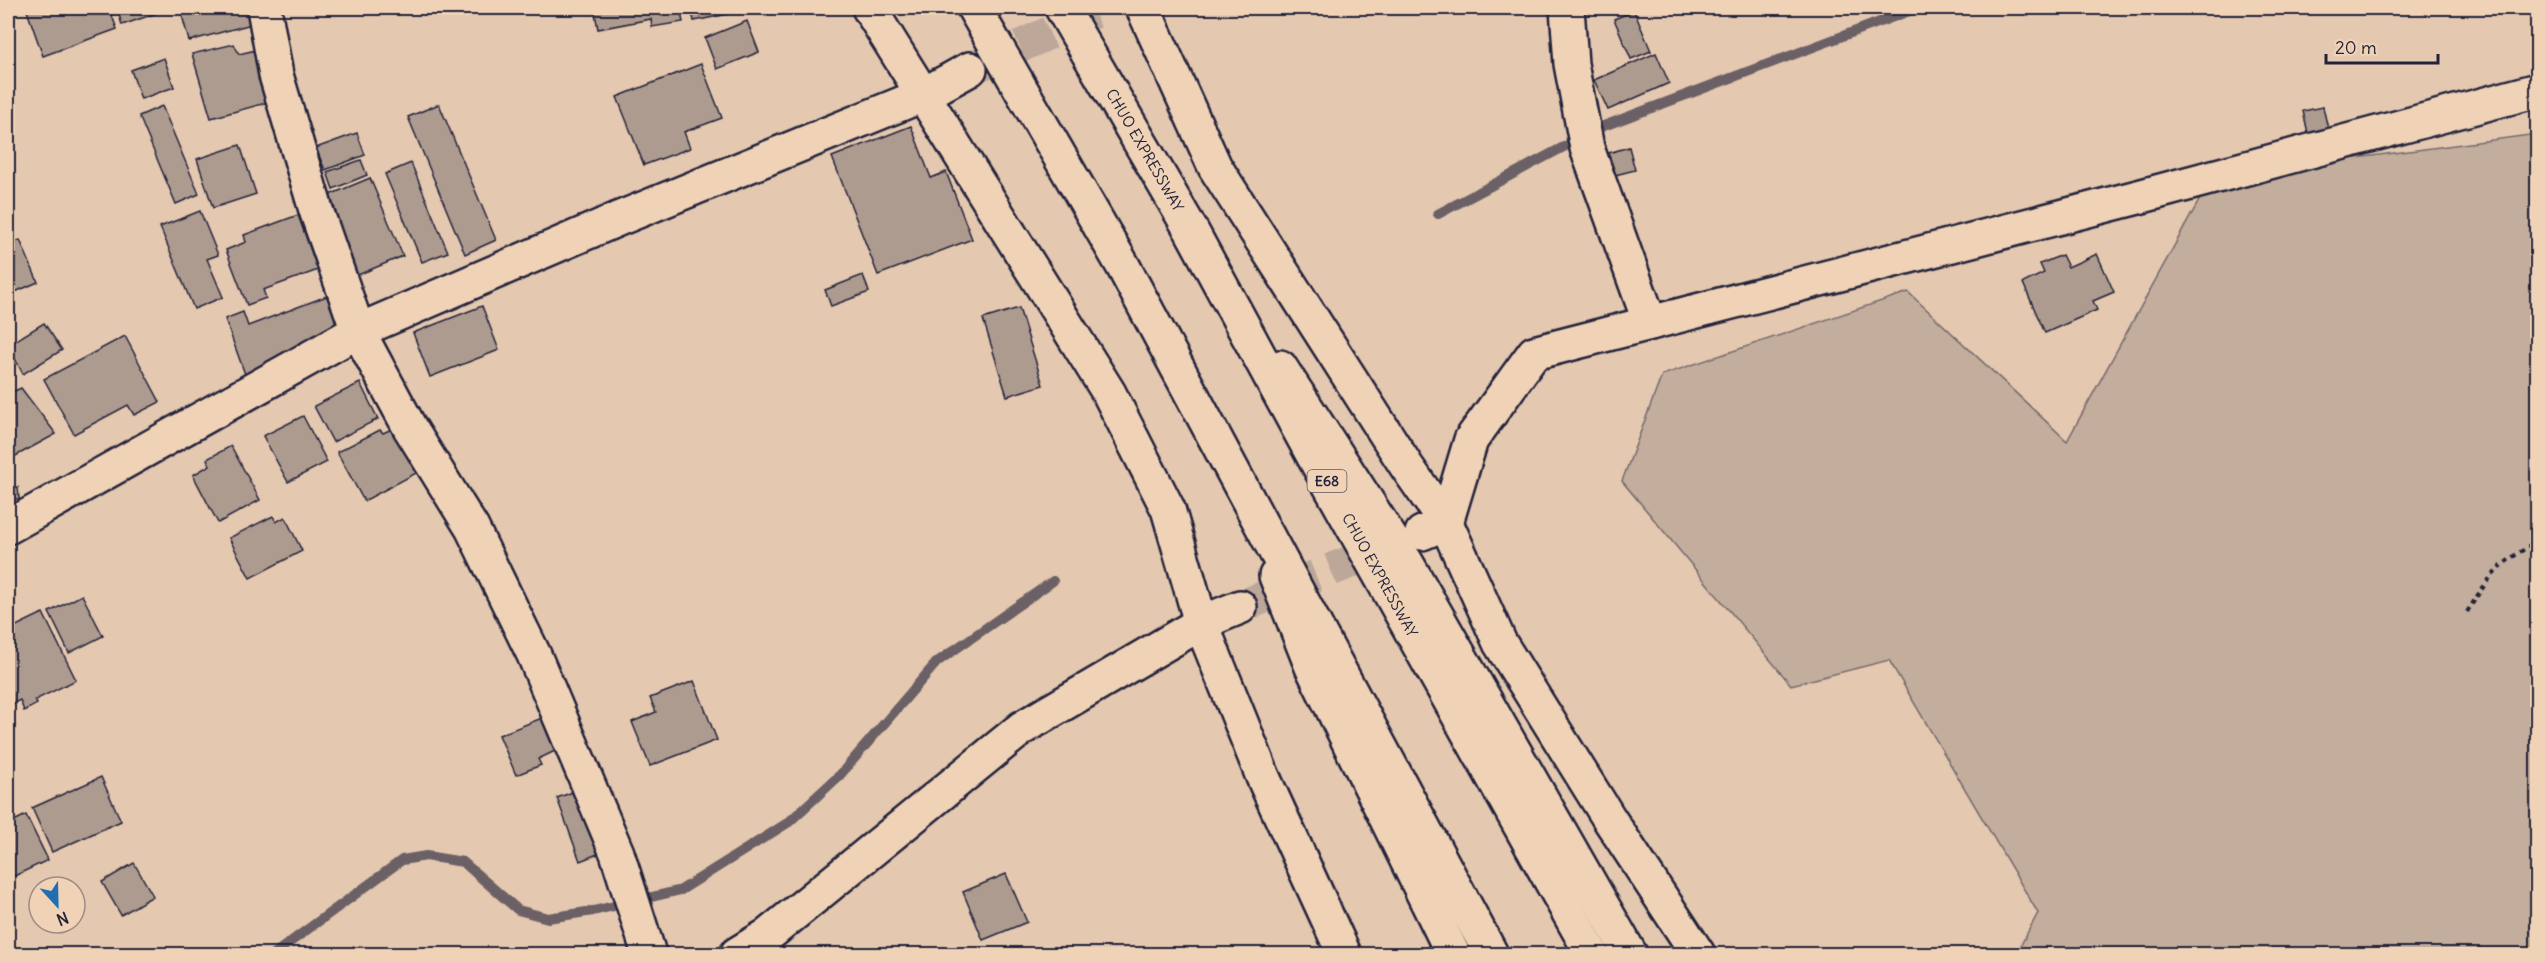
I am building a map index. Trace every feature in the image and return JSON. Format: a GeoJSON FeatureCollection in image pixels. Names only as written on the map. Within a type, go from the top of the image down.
{"type":"FeatureCollection","features":[{"type":"Feature","properties":{"kind":"main road"},"geometry":{"type":"LineString","coordinates":[[264,8],[276,75],[316,210],[358,332],[410,428],[472,528],[534,655],[617,853],[647,948]]}},
{"type":"Feature","properties":{"kind":"main road"},"geometry":{"type":"LineString","coordinates":[[869,8],[1109,393],[1168,509],[1201,623],[1263,777],[1344,954]]}},
{"type":"Feature","properties":{"kind":"main road"},"geometry":{"type":"LineString","coordinates":[[974,8],[1124,266],[1491,954]]}},
{"type":"Feature","properties":{"kind":"main road","name":"CHUO EXPRESSWAY"},"geometry":{"type":"LineString","coordinates":[[1062,8],[1191,230],[1321,469],[1592,954]]}},
{"type":"Feature","properties":{"kind":"main road"},"geometry":{"type":"LineString","coordinates":[[1143,8],[1215,167],[1394,448],[1434,528],[1500,643],[1610,820],[1698,954]]}},
{"type":"Feature","properties":{"kind":"main road"},"geometry":{"type":"LineString","coordinates":[[1567,8],[1571,64],[1584,133],[1650,323]]}},
{"type":"Feature","properties":{"kind":"main road"},"geometry":{"type":"LineString","coordinates":[[8,527],[358,332],[618,219],[923,95],[970,69]]}},
{"type":"Feature","properties":{"kind":"main road"},"geometry":{"type":"LineString","coordinates":[[1434,528],[1471,440],[1534,353],[2142,196],[2538,90]]}},
{"type":"Feature","properties":{"kind":"main road"},"geometry":{"type":"LineString","coordinates":[[1191,230],[1406,562],[1630,954]]}},
{"type":"Feature","properties":{"kind":"main road"},"geometry":{"type":"LineString","coordinates":[[1237,479],[1312,667],[1453,954]]}},
{"type":"Feature","properties":{"kind":"main road"},"geometry":{"type":"LineString","coordinates":[[737,954],[768,935],[1022,728],[1201,623],[1240,606]]}},
{"type":"Feature","properties":{"kind":"path"},"geometry":{"type":"LineString","coordinates":[[2467,612],[2492,574],[2516,553],[2538,542]]}},
{"type":"Feature","properties":{"kind":"shaded area"},"geometry":{"type":"Polygon","coordinates":[[[2537,134],[2537,954],[2016,954],[2038,913],[1889,660],[1791,685],[1622,481],[1662,375],[1908,292],[2067,441],[2212,177],[2537,134]]]}},
{"type":"Feature","properties":{"kind":"building"},"geometry":{"type":"Polygon","coordinates":[[[26,8],[109,8],[117,29],[43,56],[26,8]]]}},
{"type":"Feature","properties":{"kind":"building"},"geometry":{"type":"Polygon","coordinates":[[[117,8],[158,8],[160,12],[122,25],[117,8]]]}},
{"type":"Feature","properties":{"kind":"building"},"geometry":{"type":"Polygon","coordinates":[[[180,8],[255,8],[259,22],[189,41],[180,8]]]}},
{"type":"Feature","properties":{"kind":"building"},"geometry":{"type":"Polygon","coordinates":[[[594,8],[680,8],[683,22],[652,27],[651,19],[598,29],[594,8]]]}},
{"type":"Feature","properties":{"kind":"building"},"geometry":{"type":"Polygon","coordinates":[[[691,8],[757,8],[694,21],[691,8]]]}},
{"type":"Feature","properties":{"kind":"building"},"geometry":{"type":"Polygon","coordinates":[[[1634,11],[1651,51],[1631,59],[1614,19],[1634,11]]]}},
{"type":"Feature","properties":{"kind":"building"},"geometry":{"type":"Polygon","coordinates":[[[747,21],[759,52],[717,69],[705,38],[747,21]]]}},
{"type":"Feature","properties":{"kind":"building"},"geometry":{"type":"Polygon","coordinates":[[[234,44],[239,54],[256,50],[269,102],[211,118],[192,54],[234,44]]]}},
{"type":"Feature","properties":{"kind":"building"},"geometry":{"type":"Polygon","coordinates":[[[1656,53],[1669,83],[1608,110],[1594,80],[1656,53]]]}},
{"type":"Feature","properties":{"kind":"building"},"geometry":{"type":"Polygon","coordinates":[[[164,58],[174,87],[141,99],[131,70],[164,58]]]}},
{"type":"Feature","properties":{"kind":"building"},"geometry":{"type":"Polygon","coordinates":[[[701,64],[722,118],[684,132],[690,148],[644,165],[617,97],[701,64]]]}},
{"type":"Feature","properties":{"kind":"building"},"geometry":{"type":"Polygon","coordinates":[[[439,104],[496,240],[465,254],[408,117],[439,104]]]}},
{"type":"Feature","properties":{"kind":"building"},"geometry":{"type":"Polygon","coordinates":[[[162,106],[199,194],[176,204],[139,116],[162,106]]]}},
{"type":"Feature","properties":{"kind":"building"},"geometry":{"type":"Polygon","coordinates":[[[2323,107],[2328,129],[2308,133],[2303,111],[2323,107]]]}},
{"type":"Feature","properties":{"kind":"building"},"geometry":{"type":"Polygon","coordinates":[[[911,126],[931,178],[946,172],[972,239],[878,275],[832,157],[911,126]]]}},
{"type":"Feature","properties":{"kind":"building"},"geometry":{"type":"Polygon","coordinates":[[[357,133],[365,155],[325,170],[316,148],[357,133]]]}},
{"type":"Feature","properties":{"kind":"building"},"geometry":{"type":"Polygon","coordinates":[[[240,145],[256,194],[213,208],[197,159],[240,145]]]}},
{"type":"Feature","properties":{"kind":"building"},"geometry":{"type":"Polygon","coordinates":[[[1629,147],[1635,170],[1611,176],[1605,154],[1629,147]]]}},
{"type":"Feature","properties":{"kind":"building"},"geometry":{"type":"Polygon","coordinates":[[[361,160],[367,175],[333,189],[327,172],[361,160]]]}},
{"type":"Feature","properties":{"kind":"building"},"geometry":{"type":"Polygon","coordinates":[[[411,163],[448,252],[422,262],[385,174],[411,163]]]}},
{"type":"Feature","properties":{"kind":"building"},"geometry":{"type":"Polygon","coordinates":[[[370,178],[403,256],[353,277],[320,199],[370,178]]]}},
{"type":"Feature","properties":{"kind":"building"},"geometry":{"type":"Polygon","coordinates":[[[200,211],[218,255],[207,259],[223,297],[194,309],[160,227],[200,211]]]}},
{"type":"Feature","properties":{"kind":"building"},"geometry":{"type":"Polygon","coordinates":[[[298,215],[318,270],[263,290],[266,298],[247,305],[226,250],[246,242],[244,235],[298,215]]]}},
{"type":"Feature","properties":{"kind":"building"},"geometry":{"type":"Polygon","coordinates":[[[20,240],[38,282],[8,295],[8,245],[20,240]]]}},
{"type":"Feature","properties":{"kind":"building"},"geometry":{"type":"Polygon","coordinates":[[[2097,254],[2114,292],[2093,301],[2097,310],[2045,333],[2023,283],[2044,273],[2040,264],[2062,255],[2068,267],[2097,254]]]}},
{"type":"Feature","properties":{"kind":"building"},"geometry":{"type":"Polygon","coordinates":[[[863,275],[869,292],[831,306],[825,290],[863,275]]]}},
{"type":"Feature","properties":{"kind":"building"},"geometry":{"type":"Polygon","coordinates":[[[332,294],[344,326],[246,377],[225,319],[243,312],[248,326],[332,294]]]}},
{"type":"Feature","properties":{"kind":"building"},"geometry":{"type":"Polygon","coordinates":[[[482,306],[499,350],[430,377],[413,333],[482,306]]]}},
{"type":"Feature","properties":{"kind":"building"},"geometry":{"type":"Polygon","coordinates":[[[1019,308],[1043,385],[1007,396],[983,319],[1019,308]]]}},
{"type":"Feature","properties":{"kind":"building"},"geometry":{"type":"Polygon","coordinates":[[[44,323],[62,350],[23,374],[8,345],[44,323]]]}},
{"type":"Feature","properties":{"kind":"building"},"geometry":{"type":"Polygon","coordinates":[[[125,336],[160,402],[134,415],[128,405],[74,434],[44,379],[125,336]]]}},
{"type":"Feature","properties":{"kind":"building"},"geometry":{"type":"Polygon","coordinates":[[[360,383],[378,419],[333,442],[314,406],[360,383]]]}},
{"type":"Feature","properties":{"kind":"building"},"geometry":{"type":"Polygon","coordinates":[[[21,388],[56,434],[10,459],[8,394],[21,388]]]}},
{"type":"Feature","properties":{"kind":"building"},"geometry":{"type":"Polygon","coordinates":[[[303,416],[327,462],[288,482],[263,436],[303,416]]]}},
{"type":"Feature","properties":{"kind":"building"},"geometry":{"type":"Polygon","coordinates":[[[396,427],[420,471],[364,501],[337,452],[380,430],[383,433],[396,427]]]}},
{"type":"Feature","properties":{"kind":"building"},"geometry":{"type":"Polygon","coordinates":[[[231,446],[260,500],[218,523],[193,475],[210,465],[207,459],[231,446]]]}},
{"type":"Feature","properties":{"kind":"building"},"geometry":{"type":"Polygon","coordinates":[[[18,487],[19,499],[9,499],[8,488],[18,487]]]}},
{"type":"Feature","properties":{"kind":"building"},"geometry":{"type":"Polygon","coordinates":[[[273,516],[276,522],[285,517],[302,551],[250,578],[229,538],[273,516]]]}},
{"type":"Feature","properties":{"kind":"building"},"geometry":{"type":"Polygon","coordinates":[[[82,595],[103,636],[69,653],[49,612],[82,595]]]}},
{"type":"Feature","properties":{"kind":"building"},"geometry":{"type":"Polygon","coordinates":[[[43,613],[76,680],[35,700],[37,704],[24,711],[20,700],[8,706],[8,630],[43,613]]]}},
{"type":"Feature","properties":{"kind":"building"},"geometry":{"type":"Polygon","coordinates":[[[694,681],[717,740],[650,766],[632,722],[656,712],[650,698],[694,681]]]}},
{"type":"Feature","properties":{"kind":"building"},"geometry":{"type":"Polygon","coordinates":[[[542,718],[555,751],[538,759],[541,765],[516,775],[499,735],[542,718]]]}},
{"type":"Feature","properties":{"kind":"building"},"geometry":{"type":"Polygon","coordinates":[[[101,777],[121,821],[52,852],[32,808],[101,777]]]}},
{"type":"Feature","properties":{"kind":"building"},"geometry":{"type":"Polygon","coordinates":[[[578,790],[600,853],[580,861],[557,798],[578,790]]]}},
{"type":"Feature","properties":{"kind":"building"},"geometry":{"type":"Polygon","coordinates":[[[26,815],[48,860],[8,879],[8,824],[26,815]]]}},
{"type":"Feature","properties":{"kind":"building"},"geometry":{"type":"Polygon","coordinates":[[[134,863],[153,896],[121,915],[102,882],[134,863]]]}},
{"type":"Feature","properties":{"kind":"building"},"geometry":{"type":"Polygon","coordinates":[[[1006,874],[1027,922],[983,940],[963,892],[1006,874]]]}},
{"type":"Feature","properties":{"kind":"waterway"},"geometry":{"type":"LineString","coordinates":[[1438,214],[1601,127],[1917,8]]}},
{"type":"Feature","properties":{"kind":"waterway"},"geometry":{"type":"LineString","coordinates":[[274,954],[402,860],[426,856],[463,862],[518,910],[548,918],[593,911],[681,890],[789,822],[840,775],[937,662],[1053,581]]}},
{"type":"Feature","properties":{"kind":"tunnel"},"geometry":{"type":"LineString","coordinates":[[975,67],[1103,8]]}},
{"type":"Feature","properties":{"kind":"tunnel"},"geometry":{"type":"LineString","coordinates":[[1240,607],[1394,544]]}}]}
